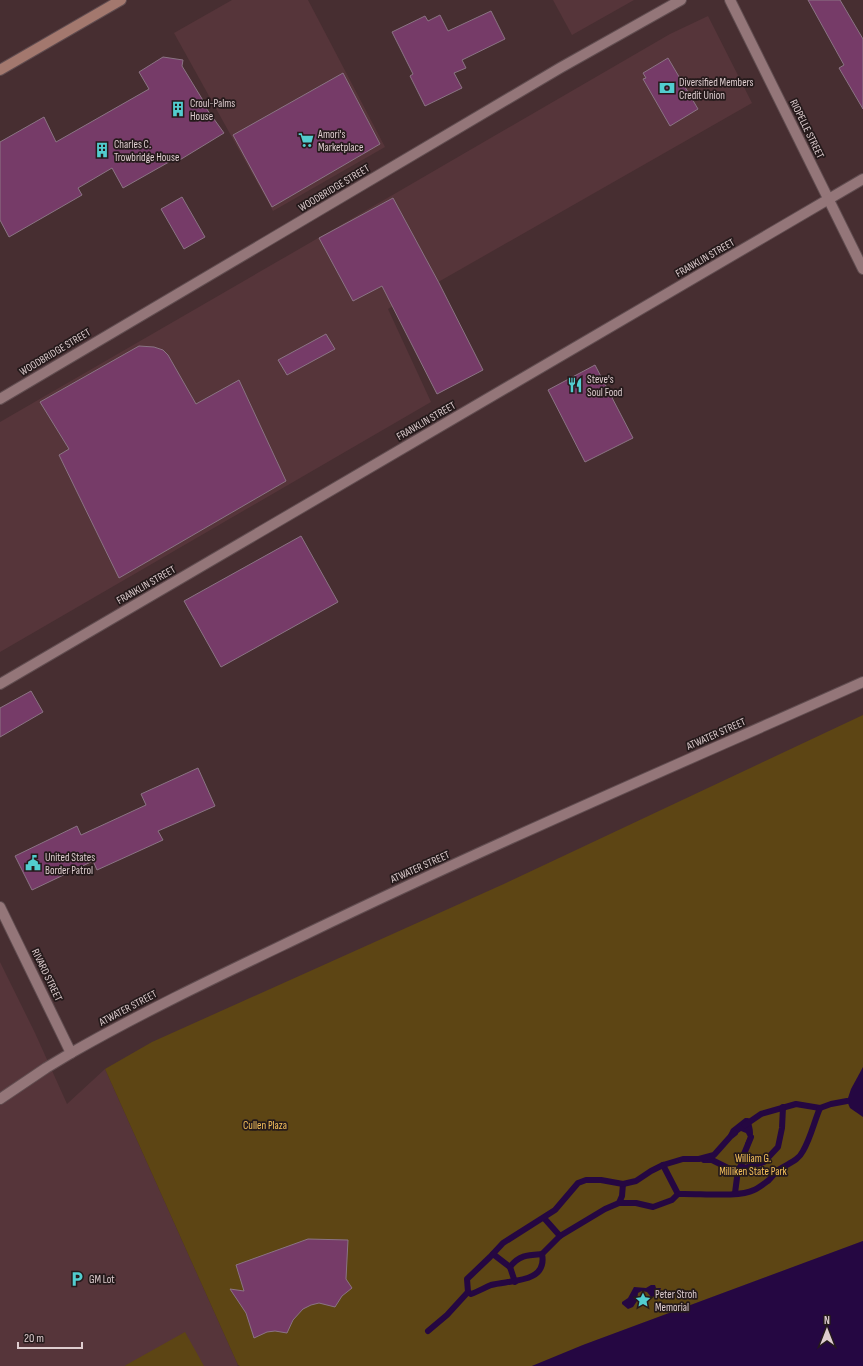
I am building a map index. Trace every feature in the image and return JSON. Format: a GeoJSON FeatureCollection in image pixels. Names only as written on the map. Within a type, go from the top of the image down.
{"type":"FeatureCollection","features":[{"type":"Feature","properties":{"kind":"main road"},"geometry":{"type":"LineString","coordinates":[[0,70],[121,0]]}},
{"type":"Feature","properties":{"kind":"street","name":"WOODBRIDGE STREET"},"geometry":{"type":"LineString","coordinates":[[0,398],[560,68],[682,0]]}},
{"type":"Feature","properties":{"kind":"street","name":"RIOPELLE STREET"},"geometry":{"type":"LineString","coordinates":[[730,0],[863,269]]}},
{"type":"Feature","properties":{"kind":"street","name":"FRANKLIN STREET"},"geometry":{"type":"LineString","coordinates":[[0,684],[863,179]]}},
{"type":"Feature","properties":{"kind":"street","name":"ATWATER STREET"},"geometry":{"type":"LineString","coordinates":[[0,1100],[46,1068],[71,1053],[105,1033],[170,999],[387,894],[863,682]]}},
{"type":"Feature","properties":{"kind":"street","name":"RIVARD STREET"},"geometry":{"type":"LineString","coordinates":[[0,907],[71,1053]]}},
{"type":"Feature","properties":{"kind":"shaded area"},"geometry":{"type":"Polygon","coordinates":[[[232,0],[308,0],[385,147],[273,211],[174,33],[232,0]]]}},
{"type":"Feature","properties":{"kind":"shaded area"},"geometry":{"type":"Polygon","coordinates":[[[553,0],[634,0],[572,35],[553,0]]]}},
{"type":"Feature","properties":{"kind":"shaded area"},"geometry":{"type":"Polygon","coordinates":[[[708,16],[752,103],[440,281],[388,309],[431,402],[0,652],[0,422],[670,34],[708,16]]]}},
{"type":"Feature","properties":{"kind":"shaded area"},"geometry":{"type":"Polygon","coordinates":[[[0,962],[35,1033],[67,1104],[105,1069],[238,1365],[237,1366],[0,1366],[0,962]]]}},
{"type":"Feature","properties":{"kind":"shaded area"},"geometry":{"type":"Polygon","coordinates":[[[863,1067],[863,1117],[850,1108],[847,1101],[851,1089],[863,1067]]]}},
{"type":"Feature","properties":{"kind":"shaded area"},"geometry":{"type":"Polygon","coordinates":[[[745,1118],[750,1119],[753,1133],[752,1140],[747,1146],[745,1144],[748,1137],[746,1133],[741,1131],[730,1139],[728,1135],[731,1129],[745,1118]]]}},
{"type":"Feature","properties":{"kind":"shaded area"},"geometry":{"type":"Polygon","coordinates":[[[863,1241],[863,1366],[532,1366],[583,1345],[863,1241]]]}},
{"type":"Feature","properties":{"kind":"shaded area"},"geometry":{"type":"Polygon","coordinates":[[[651,1285],[655,1285],[656,1288],[661,1288],[658,1296],[651,1297],[647,1292],[642,1291],[638,1293],[637,1301],[633,1307],[628,1309],[622,1304],[622,1302],[628,1298],[634,1287],[646,1288],[651,1285]]]}},
{"type":"Feature","properties":{"kind":"green space"},"geometry":{"type":"Polygon","coordinates":[[[863,715],[863,1241],[583,1345],[532,1366],[238,1365],[105,1069],[152,1042],[506,883],[863,715]]]}},
{"type":"Feature","properties":{"kind":"green space"},"geometry":{"type":"Polygon","coordinates":[[[185,1332],[204,1366],[125,1366],[126,1365],[185,1332]]]}},
{"type":"Feature","properties":{"kind":"building"},"geometry":{"type":"Polygon","coordinates":[[[808,0],[840,0],[863,39],[863,109],[839,68],[844,65],[808,0]]]}},
{"type":"Feature","properties":{"kind":"building"},"geometry":{"type":"Polygon","coordinates":[[[491,11],[505,39],[462,60],[466,68],[454,73],[462,88],[425,106],[410,76],[413,74],[392,32],[425,16],[428,21],[440,15],[448,31],[491,11]]]}},
{"type":"Feature","properties":{"kind":"building"},"geometry":{"type":"Polygon","coordinates":[[[163,57],[183,60],[182,66],[207,107],[206,108],[224,133],[178,161],[176,158],[123,188],[112,168],[78,188],[82,195],[9,237],[0,220],[0,142],[44,117],[56,142],[149,89],[139,72],[163,57]]]}},
{"type":"Feature","properties":{"kind":"building","name":"Diversified Members Credit Union"},"geometry":{"type":"Polygon","coordinates":[[[668,58],[698,109],[670,126],[643,79],[646,78],[643,73],[668,58]]]}},
{"type":"Feature","properties":{"kind":"building","name":"Amori's Marketplace"},"geometry":{"type":"Polygon","coordinates":[[[343,73],[380,144],[272,207],[233,135],[343,73]]]}},
{"type":"Feature","properties":{"kind":"building"},"geometry":{"type":"Polygon","coordinates":[[[182,197],[205,237],[184,249],[161,209],[182,197]]]}},
{"type":"Feature","properties":{"kind":"building"},"geometry":{"type":"Polygon","coordinates":[[[393,198],[439,283],[483,370],[437,394],[382,286],[353,301],[319,238],[393,198]]]}},
{"type":"Feature","properties":{"kind":"building"},"geometry":{"type":"Polygon","coordinates":[[[326,334],[335,349],[287,375],[278,360],[326,334]]]}},
{"type":"Feature","properties":{"kind":"building"},"geometry":{"type":"Polygon","coordinates":[[[139,346],[154,347],[163,350],[168,355],[196,404],[239,380],[286,481],[119,578],[59,455],[69,449],[40,402],[139,346]]]}},
{"type":"Feature","properties":{"kind":"building"},"geometry":{"type":"Polygon","coordinates":[[[595,365],[633,438],[585,462],[548,390],[595,365]]]}},
{"type":"Feature","properties":{"kind":"building"},"geometry":{"type":"Polygon","coordinates":[[[301,536],[338,602],[221,667],[184,601],[301,536]]]}},
{"type":"Feature","properties":{"kind":"building"},"geometry":{"type":"Polygon","coordinates":[[[31,691],[43,712],[0,737],[0,708],[31,691]]]}},
{"type":"Feature","properties":{"kind":"building"},"geometry":{"type":"Polygon","coordinates":[[[198,768],[215,806],[158,831],[163,840],[97,870],[93,861],[32,890],[15,856],[77,826],[81,835],[146,805],[141,794],[198,768]]]}},
{"type":"Feature","properties":{"kind":"building"},"geometry":{"type":"Polygon","coordinates":[[[308,1239],[348,1240],[346,1279],[352,1288],[342,1296],[335,1307],[319,1303],[303,1309],[293,1320],[287,1333],[275,1331],[267,1332],[254,1338],[246,1313],[230,1289],[244,1291],[236,1265],[308,1239]]]}},
{"type":"Feature","properties":{"kind":"waterway"},"geometry":{"type":"LineString","coordinates":[[745,1125],[761,1114],[796,1104],[820,1108],[847,1101]]}},
{"type":"Feature","properties":{"kind":"waterway"},"geometry":{"type":"LineString","coordinates":[[704,1160],[712,1160],[730,1169],[738,1170],[764,1162],[778,1147],[782,1128],[783,1107]]}},
{"type":"Feature","properties":{"kind":"waterway"},"geometry":{"type":"LineString","coordinates":[[544,1218],[560,1236],[605,1209],[619,1203],[636,1203],[653,1207],[672,1200],[678,1194],[728,1195],[754,1190],[769,1180],[776,1172],[796,1160],[801,1154],[806,1146],[820,1108]]}},
{"type":"Feature","properties":{"kind":"waterway"},"geometry":{"type":"LineString","coordinates":[[428,1331],[447,1315],[468,1292],[467,1279],[503,1243],[555,1210],[578,1183],[586,1180],[601,1180],[623,1184],[636,1181],[663,1165],[683,1159],[699,1159],[714,1155],[735,1133]]}},
{"type":"Feature","properties":{"kind":"waterway"},"geometry":{"type":"LineString","coordinates":[[735,1193],[738,1170],[743,1162],[744,1154],[751,1137]]}},
{"type":"Feature","properties":{"kind":"waterway"},"geometry":{"type":"LineString","coordinates":[[663,1165],[678,1194]]}},
{"type":"Feature","properties":{"kind":"waterway"},"geometry":{"type":"LineString","coordinates":[[619,1203],[622,1196],[623,1184]]}},
{"type":"Feature","properties":{"kind":"waterway"},"geometry":{"type":"LineString","coordinates":[[493,1254],[510,1267],[520,1258],[528,1255],[542,1254],[560,1236]]}},
{"type":"Feature","properties":{"kind":"waterway"},"geometry":{"type":"LineString","coordinates":[[468,1292],[471,1294],[491,1285],[516,1281],[533,1276],[539,1271],[542,1264],[542,1254]]}},
{"type":"Feature","properties":{"kind":"waterway"},"geometry":{"type":"LineString","coordinates":[[510,1267],[515,1282]]}},
{"type":"Feature","properties":{"kind":"place","name":"Diversified Members Credit Union"},"geometry":{"type":"Point","coordinates":[667,88]}},
{"type":"Feature","properties":{"kind":"place","name":"Croul-Palms House"},"geometry":{"type":"Point","coordinates":[178,109]}},
{"type":"Feature","properties":{"kind":"place","name":"Amori's Marketplace"},"geometry":{"type":"Point","coordinates":[306,140]}},
{"type":"Feature","properties":{"kind":"place","name":"Charles C. Trowbridge House"},"geometry":{"type":"Point","coordinates":[102,150]}},
{"type":"Feature","properties":{"kind":"place","name":"Steve's Soul Food"},"geometry":{"type":"Point","coordinates":[575,385]}},
{"type":"Feature","properties":{"kind":"place","name":"United States Border Patrol"},"geometry":{"type":"Point","coordinates":[33,863]}},
{"type":"Feature","properties":{"kind":"place","name":"GM Lot"},"geometry":{"type":"Point","coordinates":[77,1279]}},
{"type":"Feature","properties":{"kind":"place","name":"Peter Stroh Memorial"},"geometry":{"type":"Point","coordinates":[643,1300]}},
{"type":"Feature","properties":{"kind":"park label","name":"Cullen Plaza"},"geometry":{"type":"Point","coordinates":[265,1125]}},
{"type":"Feature","properties":{"kind":"park label","name":"William G. Milliken State Park"},"geometry":{"type":"Point","coordinates":[753,1164]}}]}
